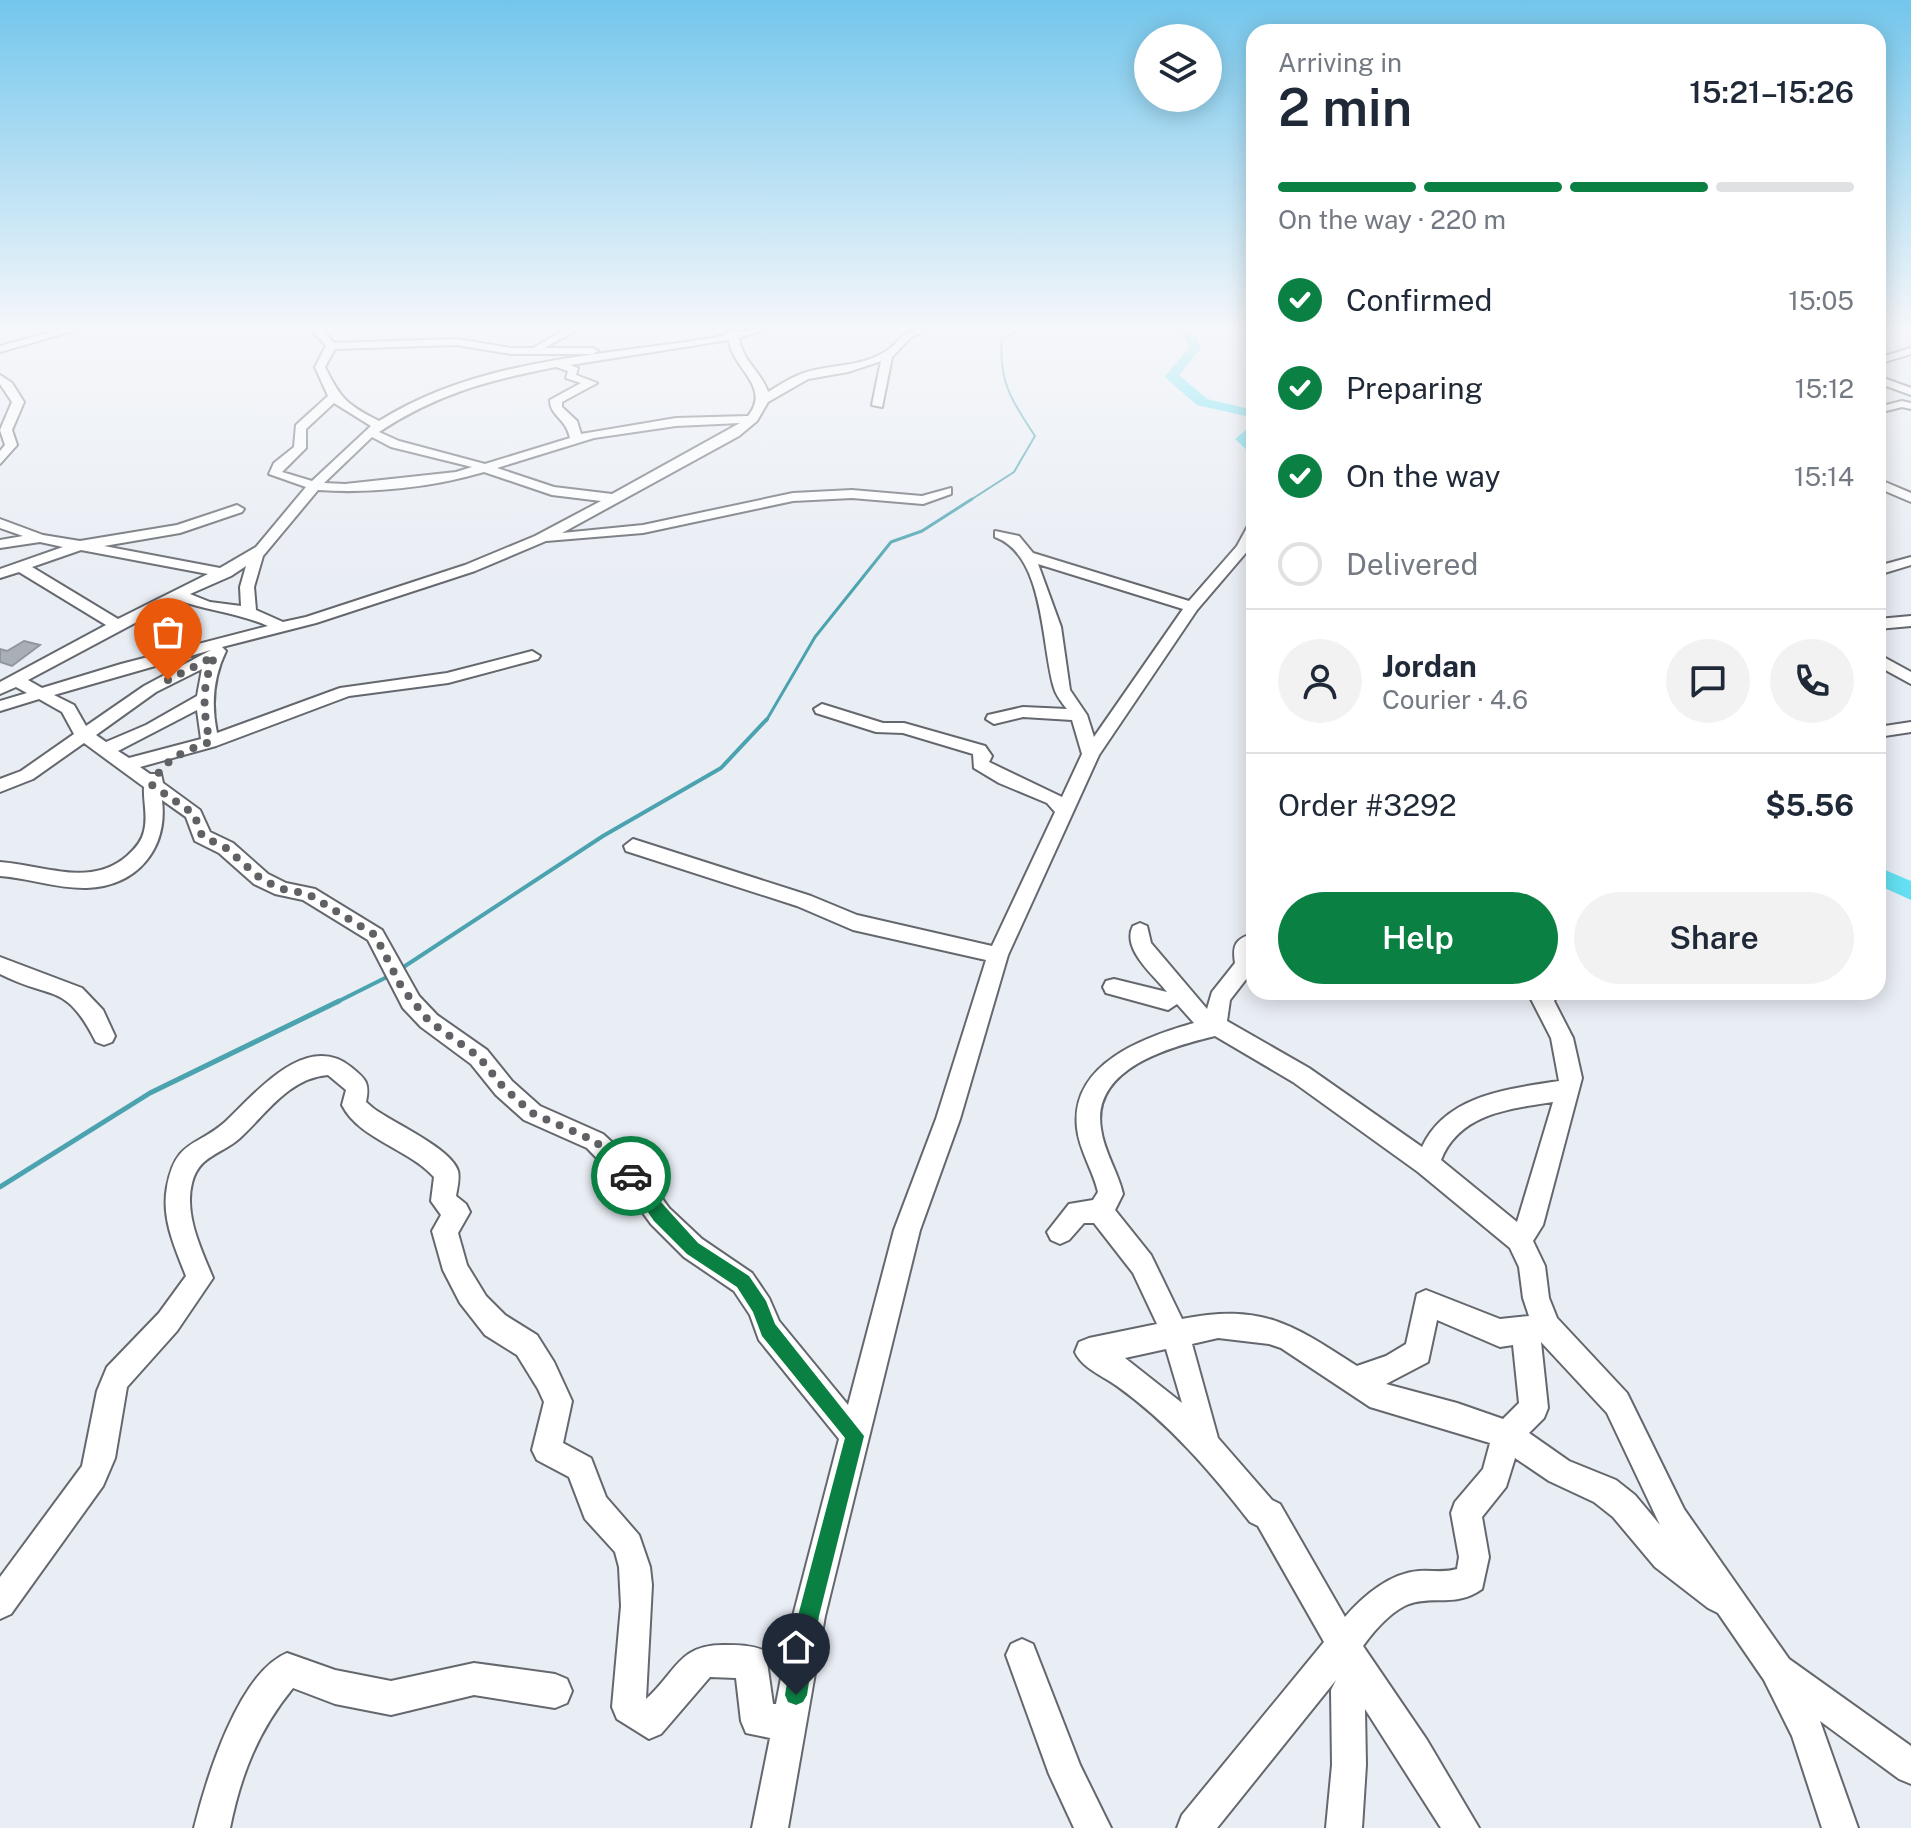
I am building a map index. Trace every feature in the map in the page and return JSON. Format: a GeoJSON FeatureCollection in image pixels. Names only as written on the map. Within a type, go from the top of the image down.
{"type":"FeatureCollection","features":[{"type":"Feature","properties":{"kind":"street"},"geometry":{"type":"LineString","coordinates":[[0,460],[11,445],[6,430],[13,414]]}},
{"type":"Feature","properties":{"kind":"street"},"geometry":{"type":"LineString","coordinates":[[315,414],[300,428],[300,448],[275,470],[280,477],[317,486],[345,488],[457,476],[576,438],[676,422],[753,419]]}},
{"type":"Feature","properties":{"kind":"street"},"geometry":{"type":"LineString","coordinates":[[354,414],[395,444],[570,494],[611,498]]}},
{"type":"Feature","properties":{"kind":"street"},"geometry":{"type":"LineString","coordinates":[[0,689],[117,625],[226,573],[256,555],[275,539],[317,486],[375,429],[405,414]]}},
{"type":"Feature","properties":{"kind":"street"},"geometry":{"type":"LineString","coordinates":[[563,414],[573,423],[576,438]]}},
{"type":"Feature","properties":{"kind":"street"},"geometry":{"type":"LineString","coordinates":[[0,706],[219,650],[470,568],[540,539],[735,433],[756,414]]}},
{"type":"Feature","properties":{"kind":"street"},"geometry":{"type":"LineString","coordinates":[[1886,486],[1908,496]]}},
{"type":"Feature","properties":{"kind":"street"},"geometry":{"type":"LineString","coordinates":[[540,539],[643,529],[793,497],[852,494],[923,500],[946,491]]}},
{"type":"Feature","properties":{"kind":"street"},"geometry":{"type":"LineString","coordinates":[[570,494],[584,514]]}},
{"type":"Feature","properties":{"kind":"street"},"geometry":{"type":"LineString","coordinates":[[1886,498],[1908,496]]}},
{"type":"Feature","properties":{"kind":"street"},"geometry":{"type":"LineString","coordinates":[[0,574],[78,546],[180,529],[237,509]]}},
{"type":"Feature","properties":{"kind":"street"},"geometry":{"type":"LineString","coordinates":[[0,523],[40,538],[226,573]]}},
{"type":"Feature","properties":{"kind":"street"},"geometry":{"type":"LineString","coordinates":[[1000,534],[1014,539],[1028,556],[1053,627],[1062,690],[1079,715],[1091,754]]}},
{"type":"Feature","properties":{"kind":"street"},"geometry":{"type":"LineString","coordinates":[[0,544],[40,538]]}},
{"type":"Feature","properties":{"kind":"street"},"geometry":{"type":"LineString","coordinates":[[770,1828],[809,1616],[907,1230],[948,1119],[998,955],[1091,754],[1192,607],[1246,542]]}},
{"type":"Feature","properties":{"kind":"street"},"geometry":{"type":"LineString","coordinates":[[249,612],[247,587],[256,555]]}},
{"type":"Feature","properties":{"kind":"street"},"geometry":{"type":"LineString","coordinates":[[1028,556],[1192,607]]}},
{"type":"Feature","properties":{"kind":"street"},"geometry":{"type":"LineString","coordinates":[[1886,569],[1911,561]]}},
{"type":"Feature","properties":{"kind":"street"},"geometry":{"type":"LineString","coordinates":[[18,565],[117,625]]}},
{"type":"Feature","properties":{"kind":"street"},"geometry":{"type":"LineString","coordinates":[[178,595],[207,606],[249,612],[283,628]]}},
{"type":"Feature","properties":{"kind":"street"},"geometry":{"type":"LineString","coordinates":[[1886,623],[1911,621]]}},
{"type":"Feature","properties":{"kind":"street"},"geometry":{"type":"LineString","coordinates":[[210,742],[204,699],[207,671],[219,650]]}},
{"type":"Feature","properties":{"kind":"street"},"geometry":{"type":"LineString","coordinates":[[0,786],[27,775],[150,689],[219,650]]}},
{"type":"Feature","properties":{"kind":"street"},"geometry":{"type":"LineString","coordinates":[[125,765],[210,742],[346,691],[448,678],[532,656]]}},
{"type":"Feature","properties":{"kind":"street"},"geometry":{"type":"LineString","coordinates":[[1886,664],[1911,679]]}},
{"type":"Feature","properties":{"kind":"street"},"geometry":{"type":"LineString","coordinates":[[16,680],[68,709],[83,734],[194,814],[202,836],[226,848],[261,879],[282,889],[308,894],[375,935],[411,1002],[429,1021],[479,1057],[504,1088],[532,1113],[595,1141],[631,1176],[660,1216],[693,1248],[743,1282],[760,1307],[769,1330],[855,1436]]}},
{"type":"Feature","properties":{"kind":"street"},"geometry":{"type":"LineString","coordinates":[[104,750],[152,729],[204,699]]}},
{"type":"Feature","properties":{"kind":"street"},"geometry":{"type":"LineString","coordinates":[[822,709],[882,728],[904,728],[979,750],[983,756],[980,764],[1005,779],[1054,799],[1057,806]]}},
{"type":"Feature","properties":{"kind":"street"},"geometry":{"type":"LineString","coordinates":[[994,719],[1023,712],[1079,715]]}},
{"type":"Feature","properties":{"kind":"street"},"geometry":{"type":"LineString","coordinates":[[1886,731],[1911,727]]}},
{"type":"Feature","properties":{"kind":"street"},"geometry":{"type":"LineString","coordinates":[[0,869],[26,871],[80,883],[115,876],[145,849],[153,833],[152,785],[157,773],[180,752]]}},
{"type":"Feature","properties":{"kind":"street"},"geometry":{"type":"LineString","coordinates":[[633,846],[804,901],[853,922],[998,955]]}},
{"type":"Feature","properties":{"kind":"street"},"geometry":{"type":"LineString","coordinates":[[1140,931],[1141,945],[1186,1003],[1215,1027],[1284,1063],[1427,1164],[1519,1239],[1532,1266],[1539,1328],[1526,1347],[1534,1408],[1507,1435],[1496,1477],[1466,1513],[1474,1557],[1471,1578],[1463,1585],[1411,1588],[1378,1606],[1352,1659],[1195,1828]]}},
{"type":"Feature","properties":{"kind":"street"},"geometry":{"type":"LineString","coordinates":[[1215,1027],[1220,998],[1246,964],[1243,947],[1246,945]]}},
{"type":"Feature","properties":{"kind":"street"},"geometry":{"type":"LineString","coordinates":[[0,965],[79,994],[96,1014],[104,1036]]}},
{"type":"Feature","properties":{"kind":"street"},"geometry":{"type":"LineString","coordinates":[[1114,987],[1168,1001]]}},
{"type":"Feature","properties":{"kind":"street"},"geometry":{"type":"LineString","coordinates":[[1519,1239],[1530,1225],[1571,1078],[1562,1038],[1543,1000]]}},
{"type":"Feature","properties":{"kind":"street"},"geometry":{"type":"LineString","coordinates":[[1100,1211],[1111,1194],[1088,1126],[1094,1092],[1112,1070],[1165,1038],[1215,1027]]}},
{"type":"Feature","properties":{"kind":"street"},"geometry":{"type":"LineString","coordinates":[[0,1603],[93,1476],[100,1458],[111,1391],[117,1377],[168,1322],[200,1278],[178,1215],[179,1187],[195,1152],[230,1132],[260,1100],[283,1084],[310,1068],[332,1065],[358,1086],[354,1105],[365,1117],[437,1160],[447,1174],[443,1201],[457,1212],[445,1231],[455,1267],[466,1290],[496,1326],[528,1346],[558,1401],[547,1450],[581,1468],[588,1493],[603,1518],[621,1532],[632,1554],[634,1616],[629,1707],[649,1722],[703,1661],[751,1662],[758,1721],[792,1721]]}},
{"type":"Feature","properties":{"kind":"street"},"geometry":{"type":"LineString","coordinates":[[1427,1164],[1446,1127],[1459,1118],[1523,1096],[1567,1090]]}},
{"type":"Feature","properties":{"kind":"street"},"geometry":{"type":"LineString","coordinates":[[1060,1232],[1078,1212],[1100,1211]]}},
{"type":"Feature","properties":{"kind":"street"},"geometry":{"type":"LineString","coordinates":[[1100,1211],[1141,1264],[1171,1333],[1195,1400],[1205,1444]]}},
{"type":"Feature","properties":{"kind":"street"},"geometry":{"type":"LineString","coordinates":[[1355,1380],[1393,1368],[1418,1352],[1426,1303],[1500,1333],[1539,1328]]}},
{"type":"Feature","properties":{"kind":"street"},"geometry":{"type":"LineString","coordinates":[[1461,1828],[1415,1752],[1352,1659],[1269,1515],[1261,1511],[1220,1458],[1205,1444],[1117,1367],[1089,1352],[1218,1325],[1269,1330],[1310,1349],[1380,1397],[1457,1417],[1507,1435],[1559,1471],[1605,1491],[1624,1506],[1666,1556],[1738,1611]]}},
{"type":"Feature","properties":{"kind":"street"},"geometry":{"type":"LineString","coordinates":[[1539,1328],[1617,1403],[1673,1520],[1776,1668],[1807,1730],[1840,1828]]}},
{"type":"Feature","properties":{"kind":"street"},"geometry":{"type":"LineString","coordinates":[[1022,1655],[1066,1774],[1093,1828]]}},
{"type":"Feature","properties":{"kind":"street"},"geometry":{"type":"LineString","coordinates":[[1344,1828],[1349,1765],[1348,1690],[1352,1659]]}},
{"type":"Feature","properties":{"kind":"street"},"geometry":{"type":"LineString","coordinates":[[1776,1668],[1911,1767]]}},
{"type":"Feature","properties":{"kind":"street"},"geometry":{"type":"LineString","coordinates":[[212,1828],[231,1752],[242,1727],[287,1669],[335,1687],[391,1698],[474,1679],[555,1691]]}},
{"type":"Feature","properties":{"kind":"building"},"geometry":{"type":"Polygon","coordinates":[[[24,641],[40,645],[12,666],[0,662],[0,649],[7,651],[24,641]]]}},
{"type":"Feature","properties":{"kind":"waterway"},"geometry":{"type":"LineString","coordinates":[[969,501],[1014,472],[1035,436],[1022,414]]}},
{"type":"Feature","properties":{"kind":"waterway"},"geometry":{"type":"LineString","coordinates":[[1246,435],[1242,439],[1246,444]]}},
{"type":"Feature","properties":{"kind":"waterway"},"geometry":{"type":"LineString","coordinates":[[766,721],[815,637],[891,542],[922,531],[972,499]]}},
{"type":"Feature","properties":{"kind":"waterway"},"geometry":{"type":"LineString","coordinates":[[399,970],[603,836],[721,768],[767,719]]}},
{"type":"Feature","properties":{"kind":"waterway"},"geometry":{"type":"LineString","coordinates":[[1886,879],[1911,891]]}},
{"type":"Feature","properties":{"kind":"waterway"},"geometry":{"type":"LineString","coordinates":[[339,1001],[391,975]]}},
{"type":"Feature","properties":{"kind":"waterway"},"geometry":{"type":"LineString","coordinates":[[0,1187],[150,1093],[339,1001]]}},
{"type":"Feature","properties":{"kind":"waterway"},"geometry":{"type":"LineString","coordinates":[[335,1003],[339,1001]]}},
{"type":"Feature","properties":{"kind":"way so far"},"geometry":{"type":"LineString","coordinates":[[168,680],[215,656],[207,671],[204,693],[205,721],[210,742],[180,752],[157,773],[152,785],[194,814],[202,836],[226,848],[261,879],[282,889],[308,894],[375,935],[393,974],[411,1002],[429,1021],[479,1057],[504,1088],[532,1113],[555,1126],[595,1141],[631,1176]]}},
{"type":"Feature","properties":{"kind":"route"},"geometry":{"type":"LineString","coordinates":[[631,1176],[660,1216],[693,1248],[743,1282],[760,1307],[769,1330],[790,1360],[855,1436],[809,1616],[796,1695]]}}]}
